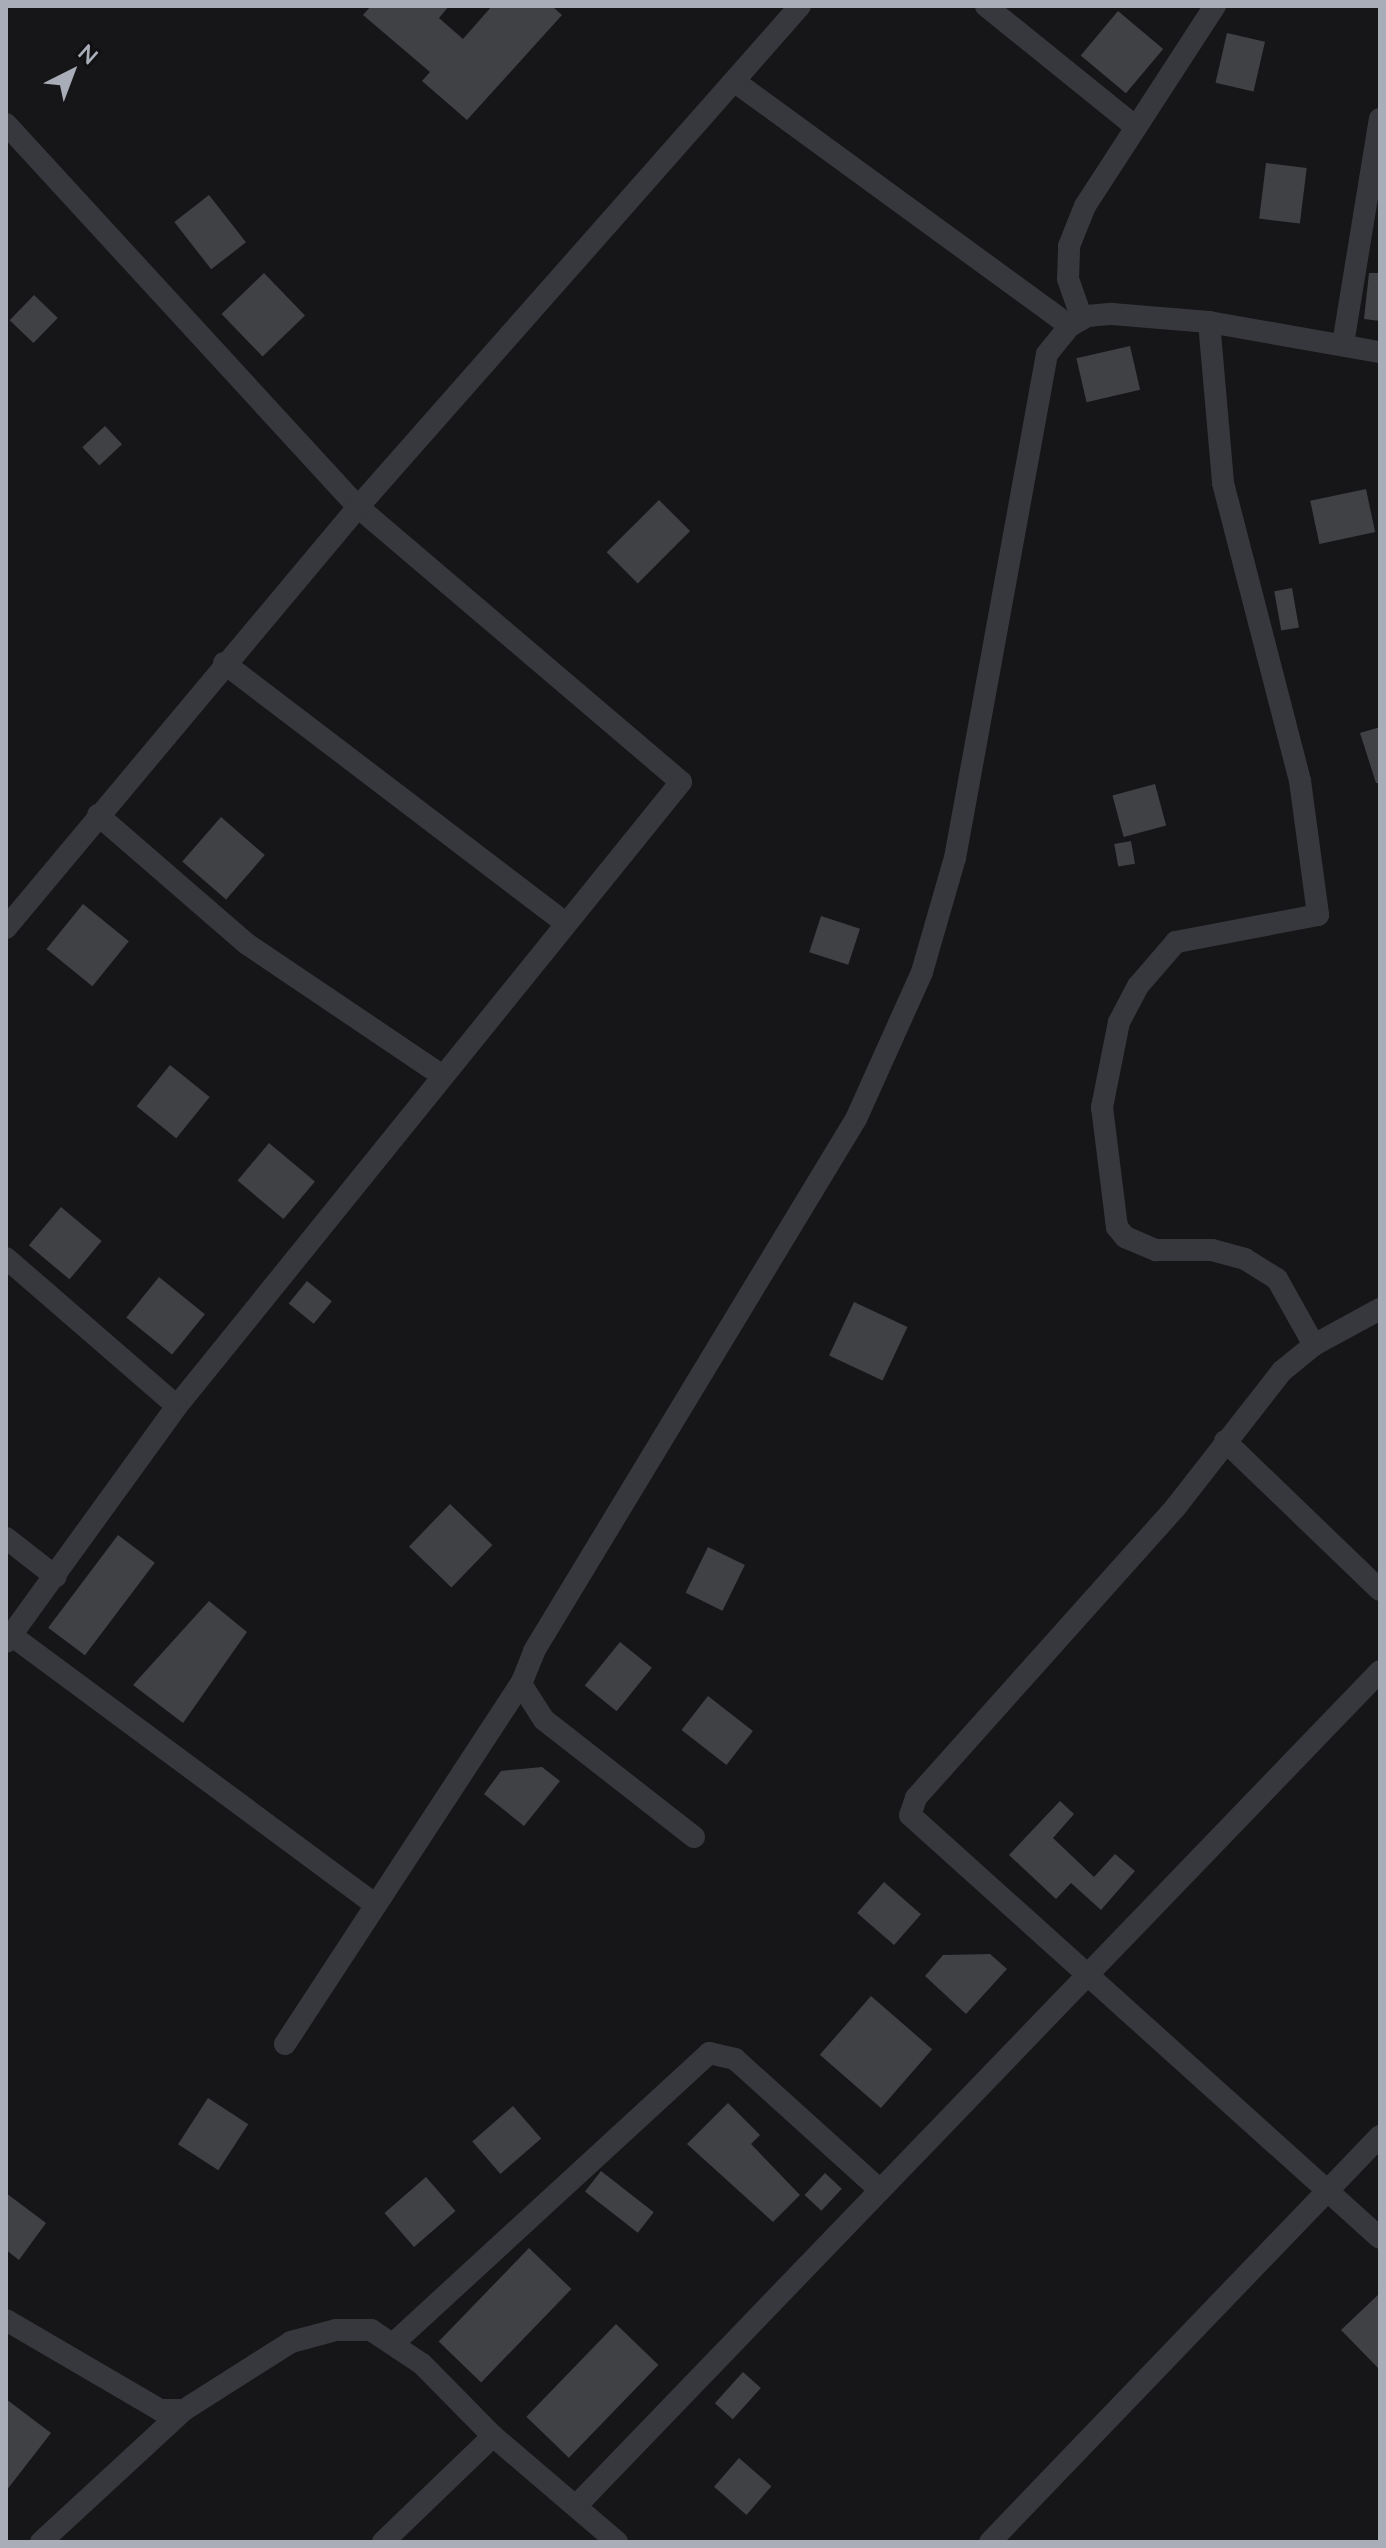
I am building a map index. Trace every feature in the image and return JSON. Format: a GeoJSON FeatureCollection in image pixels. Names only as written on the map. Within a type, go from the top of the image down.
{"type":"FeatureCollection","features":[{"type":"Feature","properties":{"kind":"street"},"geometry":{"type":"LineString","coordinates":[[6,928],[224,663],[358,507],[800,6]]}},
{"type":"Feature","properties":{"kind":"street"},"geometry":{"type":"LineString","coordinates":[[986,6],[1136,127]]}},
{"type":"Feature","properties":{"kind":"street"},"geometry":{"type":"LineString","coordinates":[[1076,322],[1068,279],[1069,246],[1085,206],[1205,10]]}},
{"type":"Feature","properties":{"kind":"street"},"geometry":{"type":"LineString","coordinates":[[734,81],[1076,322]]}},
{"type":"Feature","properties":{"kind":"street"},"geometry":{"type":"LineString","coordinates":[[1343,344],[1380,119]]}},
{"type":"Feature","properties":{"kind":"street"},"geometry":{"type":"LineString","coordinates":[[6,124],[358,507],[681,782],[564,922],[177,1406],[9,1638],[376,1905]]}},
{"type":"Feature","properties":{"kind":"street"},"geometry":{"type":"LineString","coordinates":[[285,2044],[521,1684],[534,1651],[856,1119],[922,972],[961,828],[1005,603],[1034,400],[1047,354],[1076,322],[1112,314],[1209,322],[1380,352]]}},
{"type":"Feature","properties":{"kind":"street"},"geometry":{"type":"LineString","coordinates":[[1209,322],[1223,483],[1300,781],[1318,915],[1176,942],[1138,986],[1119,1022],[1102,1107],[1117,1227],[1125,1237],[1156,1250],[1212,1250],[1245,1259],[1277,1279],[1314,1345]]}},
{"type":"Feature","properties":{"kind":"street"},"geometry":{"type":"LineString","coordinates":[[224,663],[564,922]]}},
{"type":"Feature","properties":{"kind":"street"},"geometry":{"type":"LineString","coordinates":[[98,815],[247,944],[441,1075]]}},
{"type":"Feature","properties":{"kind":"street"},"geometry":{"type":"LineString","coordinates":[[6,1258],[177,1406]]}},
{"type":"Feature","properties":{"kind":"street"},"geometry":{"type":"LineString","coordinates":[[1380,1309],[1314,1345],[1282,1371],[1050,1654],[910,1809],[917,1827],[1380,2238]]}},
{"type":"Feature","properties":{"kind":"street"},"geometry":{"type":"LineString","coordinates":[[1225,1441],[1380,1590]]}},
{"type":"Feature","properties":{"kind":"street"},"geometry":{"type":"LineString","coordinates":[[6,1538],[56,1577]]}},
{"type":"Feature","properties":{"kind":"street"},"geometry":{"type":"LineString","coordinates":[[577,2505],[1380,1671]]}},
{"type":"Feature","properties":{"kind":"street"},"geometry":{"type":"LineString","coordinates":[[521,1684],[544,1720],[694,1837]]}},
{"type":"Feature","properties":{"kind":"street"},"geometry":{"type":"LineString","coordinates":[[395,2342],[709,2053],[735,2059],[880,2190]]}},
{"type":"Feature","properties":{"kind":"street"},"geometry":{"type":"LineString","coordinates":[[990,2542],[1380,2136]]}},
{"type":"Feature","properties":{"kind":"street"},"geometry":{"type":"LineString","coordinates":[[6,2320],[135,2399],[160,2410],[184,2410]]}},
{"type":"Feature","properties":{"kind":"street"},"geometry":{"type":"LineString","coordinates":[[41,2542],[184,2410],[291,2342],[336,2330],[371,2330],[395,2342],[493,2436],[617,2542]]}},
{"type":"Feature","properties":{"kind":"street"},"geometry":{"type":"LineString","coordinates":[[383,2542],[493,2436]]}},
{"type":"Feature","properties":{"kind":"building"},"geometry":{"type":"Polygon","coordinates":[[[371,6],[449,6],[439,18],[463,39],[492,6],[552,6],[562,15],[467,120],[422,81],[430,72],[363,15],[371,6]]]}},
{"type":"Feature","properties":{"kind":"building"},"geometry":{"type":"Polygon","coordinates":[[[1118,11],[1163,49],[1126,93],[1081,55],[1118,11]]]}},
{"type":"Feature","properties":{"kind":"building"},"geometry":{"type":"Polygon","coordinates":[[[1227,33],[1265,42],[1254,91],[1216,83],[1227,33]]]}},
{"type":"Feature","properties":{"kind":"building"},"geometry":{"type":"Polygon","coordinates":[[[1266,163],[1307,168],[1300,224],[1259,219],[1266,163]]]}},
{"type":"Feature","properties":{"kind":"building"},"geometry":{"type":"Polygon","coordinates":[[[209,195],[246,242],[211,269],[174,222],[209,195]]]}},
{"type":"Feature","properties":{"kind":"building"},"geometry":{"type":"Polygon","coordinates":[[[264,273],[305,315],[263,356],[222,314],[264,273]]]}},
{"type":"Feature","properties":{"kind":"building"},"geometry":{"type":"Polygon","coordinates":[[[1369,273],[1380,273],[1380,321],[1364,319],[1369,273]]]}},
{"type":"Feature","properties":{"kind":"building"},"geometry":{"type":"Polygon","coordinates":[[[34,295],[58,318],[33,343],[10,320],[34,295]]]}},
{"type":"Feature","properties":{"kind":"building"},"geometry":{"type":"Polygon","coordinates":[[[1130,346],[1140,390],[1087,402],[1076,358],[1130,346]]]}},
{"type":"Feature","properties":{"kind":"building"},"geometry":{"type":"Polygon","coordinates":[[[105,426],[122,444],[99,465],[82,447],[105,426]]]}},
{"type":"Feature","properties":{"kind":"building"},"geometry":{"type":"Polygon","coordinates":[[[1366,489],[1375,532],[1319,544],[1310,501],[1366,489]]]}},
{"type":"Feature","properties":{"kind":"building"},"geometry":{"type":"Polygon","coordinates":[[[659,500],[690,531],[638,583],[607,552],[659,500]]]}},
{"type":"Feature","properties":{"kind":"building"},"geometry":{"type":"Polygon","coordinates":[[[1292,588],[1299,627],[1281,631],[1274,591],[1292,588]]]}},
{"type":"Feature","properties":{"kind":"building"},"geometry":{"type":"Polygon","coordinates":[[[1380,727],[1380,783],[1376,783],[1360,733],[1380,727]]]}},
{"type":"Feature","properties":{"kind":"building"},"geometry":{"type":"Polygon","coordinates":[[[1155,784],[1166,826],[1124,837],[1112,795],[1155,784]]]}},
{"type":"Feature","properties":{"kind":"building"},"geometry":{"type":"Polygon","coordinates":[[[221,817],[265,855],[226,900],[182,862],[221,817]]]}},
{"type":"Feature","properties":{"kind":"building"},"geometry":{"type":"Polygon","coordinates":[[[1131,841],[1135,864],[1118,867],[1114,844],[1131,841]]]}},
{"type":"Feature","properties":{"kind":"building"},"geometry":{"type":"Polygon","coordinates":[[[83,904],[129,941],[92,986],[46,949],[83,904]]]}},
{"type":"Feature","properties":{"kind":"building"},"geometry":{"type":"Polygon","coordinates":[[[821,916],[860,929],[848,965],[809,952],[821,916]]]}},
{"type":"Feature","properties":{"kind":"building"},"geometry":{"type":"Polygon","coordinates":[[[170,1065],[210,1097],[176,1138],[137,1106],[170,1065]]]}},
{"type":"Feature","properties":{"kind":"building"},"geometry":{"type":"Polygon","coordinates":[[[269,1143],[315,1182],[283,1219],[238,1181],[269,1143]]]}},
{"type":"Feature","properties":{"kind":"building"},"geometry":{"type":"Polygon","coordinates":[[[61,1207],[102,1241],[69,1279],[29,1245],[61,1207]]]}},
{"type":"Feature","properties":{"kind":"building"},"geometry":{"type":"Polygon","coordinates":[[[159,1277],[205,1314],[172,1355],[126,1317],[159,1277]]]}},
{"type":"Feature","properties":{"kind":"building"},"geometry":{"type":"Polygon","coordinates":[[[307,1281],[332,1301],[314,1324],[289,1304],[307,1281]]]}},
{"type":"Feature","properties":{"kind":"building"},"geometry":{"type":"Polygon","coordinates":[[[854,1302],[907,1327],[883,1380],[829,1355],[854,1302]]]}},
{"type":"Feature","properties":{"kind":"building"},"geometry":{"type":"Polygon","coordinates":[[[450,1504],[492,1545],[451,1587],[409,1546],[450,1504]]]}},
{"type":"Feature","properties":{"kind":"building"},"geometry":{"type":"Polygon","coordinates":[[[118,1535],[155,1563],[85,1655],[48,1628],[118,1535]]]}},
{"type":"Feature","properties":{"kind":"building"},"geometry":{"type":"Polygon","coordinates":[[[708,1547],[745,1565],[722,1611],[686,1593],[708,1547]]]}},
{"type":"Feature","properties":{"kind":"building"},"geometry":{"type":"Polygon","coordinates":[[[209,1601],[247,1632],[183,1723],[133,1685],[209,1601]]]}},
{"type":"Feature","properties":{"kind":"building"},"geometry":{"type":"Polygon","coordinates":[[[620,1642],[652,1668],[617,1711],[585,1686],[620,1642]]]}},
{"type":"Feature","properties":{"kind":"building"},"geometry":{"type":"Polygon","coordinates":[[[708,1696],[753,1731],[726,1765],[682,1730],[708,1696]]]}},
{"type":"Feature","properties":{"kind":"building"},"geometry":{"type":"Polygon","coordinates":[[[542,1767],[560,1781],[524,1826],[484,1794],[501,1771],[542,1767]]]}},
{"type":"Feature","properties":{"kind":"building"},"geometry":{"type":"Polygon","coordinates":[[[1060,1801],[1074,1814],[1053,1838],[1094,1877],[1115,1854],[1135,1871],[1101,1910],[1071,1883],[1056,1899],[1009,1855],[1060,1801]]]}},
{"type":"Feature","properties":{"kind":"building"},"geometry":{"type":"Polygon","coordinates":[[[884,1882],[921,1914],[894,1945],[857,1913],[884,1882]]]}},
{"type":"Feature","properties":{"kind":"building"},"geometry":{"type":"Polygon","coordinates":[[[990,1954],[1007,1969],[966,2014],[925,1976],[943,1955],[990,1954]]]}},
{"type":"Feature","properties":{"kind":"building"},"geometry":{"type":"Polygon","coordinates":[[[871,1996],[932,2049],[881,2108],[820,2055],[871,1996]]]}},
{"type":"Feature","properties":{"kind":"building"},"geometry":{"type":"Polygon","coordinates":[[[208,2098],[248,2124],[218,2170],[178,2144],[208,2098]]]}},
{"type":"Feature","properties":{"kind":"building"},"geometry":{"type":"Polygon","coordinates":[[[728,2103],[760,2135],[751,2144],[800,2195],[773,2222],[687,2144],[728,2103]]]}},
{"type":"Feature","properties":{"kind":"building"},"geometry":{"type":"Polygon","coordinates":[[[513,2106],[541,2138],[500,2174],[472,2141],[513,2106]]]}},
{"type":"Feature","properties":{"kind":"building"},"geometry":{"type":"Polygon","coordinates":[[[601,2171],[654,2212],[638,2233],[585,2191],[601,2171]]]}},
{"type":"Feature","properties":{"kind":"building"},"geometry":{"type":"Polygon","coordinates":[[[825,2173],[842,2189],[821,2211],[805,2195],[825,2173]]]}},
{"type":"Feature","properties":{"kind":"building"},"geometry":{"type":"Polygon","coordinates":[[[426,2177],[456,2211],[414,2247],[384,2213],[426,2177]]]}},
{"type":"Feature","properties":{"kind":"building"},"geometry":{"type":"Polygon","coordinates":[[[6,2193],[46,2223],[19,2260],[6,2250],[6,2193]]]}},
{"type":"Feature","properties":{"kind":"building"},"geometry":{"type":"Polygon","coordinates":[[[529,2248],[571,2289],[481,2382],[439,2342],[529,2248]]]}},
{"type":"Feature","properties":{"kind":"building"},"geometry":{"type":"Polygon","coordinates":[[[1380,2293],[1380,2370],[1341,2330],[1380,2293]]]}},
{"type":"Feature","properties":{"kind":"building"},"geometry":{"type":"Polygon","coordinates":[[[616,2324],[658,2365],[569,2458],[526,2417],[616,2324]]]}},
{"type":"Feature","properties":{"kind":"building"},"geometry":{"type":"Polygon","coordinates":[[[743,2372],[761,2388],[733,2419],[715,2403],[743,2372]]]}},
{"type":"Feature","properties":{"kind":"building"},"geometry":{"type":"Polygon","coordinates":[[[6,2399],[51,2433],[6,2491],[6,2399]]]}},
{"type":"Feature","properties":{"kind":"building"},"geometry":{"type":"Polygon","coordinates":[[[739,2458],[771,2486],[747,2515],[714,2487],[739,2458]]]}}]}
